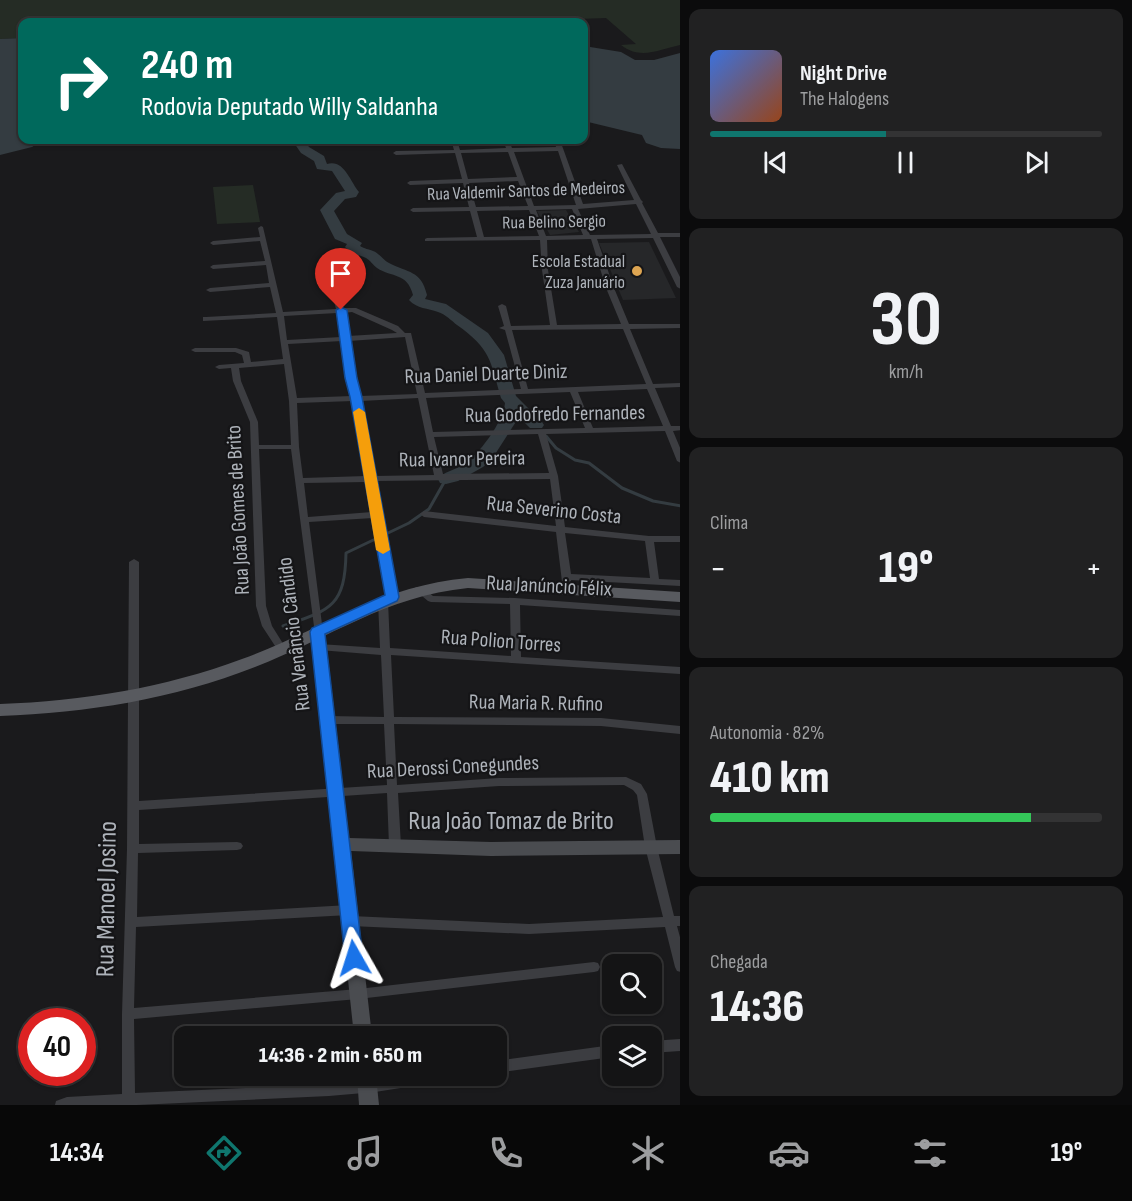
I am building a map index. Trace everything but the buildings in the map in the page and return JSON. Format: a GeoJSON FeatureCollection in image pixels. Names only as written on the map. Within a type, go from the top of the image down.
{"type":"FeatureCollection","features":[{"type":"Feature","properties":{"kind":"main road"},"geometry":{"type":"LineString","coordinates":[[0,710],[32,710],[176,686],[318,640],[388,599],[441,584],[567,584],[680,597]]}},
{"type":"Feature","properties":{"kind":"street"},"geometry":{"type":"LineString","coordinates":[[455,144],[481,238]]}},
{"type":"Feature","properties":{"kind":"street"},"geometry":{"type":"LineString","coordinates":[[507,144],[543,237],[545,270],[554,327]]}},
{"type":"Feature","properties":{"kind":"street"},"geometry":{"type":"LineString","coordinates":[[559,144],[577,206],[680,459]]}},
{"type":"Feature","properties":{"kind":"street"},"geometry":{"type":"LineString","coordinates":[[396,153],[561,149]]}},
{"type":"Feature","properties":{"kind":"street"},"geometry":{"type":"LineString","coordinates":[[620,165],[680,285]]}},
{"type":"Feature","properties":{"kind":"street"},"geometry":{"type":"LineString","coordinates":[[410,183],[520,179]]}},
{"type":"Feature","properties":{"kind":"street","name":"Rua Valdemir Santos de Medeiros"},"geometry":{"type":"LineString","coordinates":[[413,210],[531,208],[640,202]]}},
{"type":"Feature","properties":{"kind":"street","name":"Rua Venâncio Cândido"},"geometry":{"type":"LineString","coordinates":[[261,228],[280,315],[293,401],[295,447],[362,1026]]}},
{"type":"Feature","properties":{"kind":"street","name":"Rua Belino Sergio"},"geometry":{"type":"LineString","coordinates":[[427,240],[680,235]]}},
{"type":"Feature","properties":{"kind":"street"},"geometry":{"type":"LineString","coordinates":[[213,243],[263,240]]}},
{"type":"Feature","properties":{"kind":"street"},"geometry":{"type":"LineString","coordinates":[[213,267],[268,263]]}},
{"type":"Feature","properties":{"kind":"street"},"geometry":{"type":"LineString","coordinates":[[210,290],[273,285]]}},
{"type":"Feature","properties":{"kind":"street"},"geometry":{"type":"LineString","coordinates":[[334,286],[346,337],[388,599],[386,652],[396,846]]}},
{"type":"Feature","properties":{"kind":"street"},"geometry":{"type":"LineString","coordinates":[[502,306],[506,328],[525,391]]}},
{"type":"Feature","properties":{"kind":"street"},"geometry":{"type":"LineString","coordinates":[[206,320],[341,310],[365,314],[406,335],[439,477]]}},
{"type":"Feature","properties":{"kind":"street"},"geometry":{"type":"LineString","coordinates":[[506,328],[680,326]]}},
{"type":"Feature","properties":{"kind":"street"},"geometry":{"type":"LineString","coordinates":[[284,342],[406,335]]}},
{"type":"Feature","properties":{"kind":"street"},"geometry":{"type":"LineString","coordinates":[[195,350],[243,351],[248,357],[248,365]]}},
{"type":"Feature","properties":{"kind":"street"},"geometry":{"type":"LineString","coordinates":[[219,367],[287,362]]}},
{"type":"Feature","properties":{"kind":"street","name":"Rua João Gomes de Brito"},"geometry":{"type":"LineString","coordinates":[[235,367],[237,383],[251,412],[255,447],[261,606],[267,626],[282,650]]}},
{"type":"Feature","properties":{"kind":"street","name":"Rua Daniel Duarte Diniz"},"geometry":{"type":"LineString","coordinates":[[293,401],[419,394],[680,385]]}},
{"type":"Feature","properties":{"kind":"street"},"geometry":{"type":"LineString","coordinates":[[573,389],[590,430]]}},
{"type":"Feature","properties":{"kind":"street","name":"Rua Godofredo Fernandes"},"geometry":{"type":"LineString","coordinates":[[430,435],[680,428]]}},
{"type":"Feature","properties":{"kind":"street"},"geometry":{"type":"LineString","coordinates":[[541,432],[554,476],[567,584],[680,583]]}},
{"type":"Feature","properties":{"kind":"street"},"geometry":{"type":"LineString","coordinates":[[255,447],[295,447]]}},
{"type":"Feature","properties":{"kind":"street","name":"Rua Ivanor Pereira"},"geometry":{"type":"LineString","coordinates":[[299,481],[554,476]]}},
{"type":"Feature","properties":{"kind":"street","name":"Rua Severino Costa"},"geometry":{"type":"LineString","coordinates":[[424,514],[649,539],[680,539]]}},
{"type":"Feature","properties":{"kind":"street"},"geometry":{"type":"LineString","coordinates":[[304,520],[376,515]]}},
{"type":"Feature","properties":{"kind":"street"},"geometry":{"type":"LineString","coordinates":[[649,539],[655,582]]}},
{"type":"Feature","properties":{"kind":"street","name":"Rua Manoel Josino"},"geometry":{"type":"LineString","coordinates":[[129,1102],[128,1014],[133,849],[134,562]]}},
{"type":"Feature","properties":{"kind":"street","name":"Rua Janúncio Félix"},"geometry":{"type":"LineString","coordinates":[[419,589],[431,599],[515,601],[680,613]]}},
{"type":"Feature","properties":{"kind":"street"},"geometry":{"type":"LineString","coordinates":[[515,601],[516,660]]}},
{"type":"Feature","properties":{"kind":"street","name":"Rua Polion Torres"},"geometry":{"type":"LineString","coordinates":[[318,640],[386,652],[680,671]]}},
{"type":"Feature","properties":{"kind":"street","name":"Rua Maria R. Rufino"},"geometry":{"type":"LineString","coordinates":[[328,720],[601,722],[680,730]]}},
{"type":"Feature","properties":{"kind":"street","name":"Rua Derossi Conegundes"},"geometry":{"type":"LineString","coordinates":[[133,806],[534,781],[617,779],[632,783],[642,794],[651,847]]}},
{"type":"Feature","properties":{"kind":"street","name":"Rua João Tomaz de Brito"},"geometry":{"type":"LineString","coordinates":[[342,844],[491,849],[680,847]]}},
{"type":"Feature","properties":{"kind":"street"},"geometry":{"type":"LineString","coordinates":[[133,849],[237,846]]}},
{"type":"Feature","properties":{"kind":"street"},"geometry":{"type":"LineString","coordinates":[[651,847],[675,921],[680,959]]}},
{"type":"Feature","properties":{"kind":"street"},"geometry":{"type":"LineString","coordinates":[[130,922],[350,916],[530,929],[675,921]]}},
{"type":"Feature","properties":{"kind":"street"},"geometry":{"type":"LineString","coordinates":[[128,1014],[488,981],[594,967]]}},
{"type":"Feature","properties":{"kind":"street"},"geometry":{"type":"LineString","coordinates":[[662,1046],[680,1045]]}},
{"type":"Feature","properties":{"kind":"street"},"geometry":{"type":"LineString","coordinates":[[507,1065],[602,1052]]}},
{"type":"Feature","properties":{"kind":"street"},"geometry":{"type":"LineString","coordinates":[[61,1105],[67,1102],[129,1102],[368,1089],[384,1086]]}},
{"type":"Feature","properties":{"kind":"shaded area"},"geometry":{"type":"Polygon","coordinates":[[[0,0],[680,0],[680,45],[642,53],[628,50],[621,45],[636,44],[606,18],[18,18],[18,38],[0,39],[0,0]]]}},
{"type":"Feature","properties":{"kind":"shaded area"},"geometry":{"type":"Polygon","coordinates":[[[18,38],[18,144],[37,144],[0,155],[0,39],[18,38]]]}},
{"type":"Feature","properties":{"kind":"shaded area"},"geometry":{"type":"Polygon","coordinates":[[[588,47],[621,52],[635,60],[654,60],[680,53],[680,149],[661,148],[646,143],[642,135],[588,122],[588,47]]]}},
{"type":"Feature","properties":{"kind":"shaded area"},"geometry":{"type":"Polygon","coordinates":[[[253,185],[260,222],[217,224],[213,187],[253,185]]]}},
{"type":"Feature","properties":{"kind":"shaded area"},"geometry":{"type":"Polygon","coordinates":[[[566,210],[579,232],[550,235],[537,211],[566,210]]]}},
{"type":"Feature","properties":{"kind":"shaded area","name":"Escola Estadual Zuza Januário"},"geometry":{"type":"Polygon","coordinates":[[[649,242],[676,298],[623,300],[599,243],[649,242]]]}},
{"type":"Feature","properties":{"kind":"waterway"},"geometry":{"type":"LineString","coordinates":[[301,144],[305,150],[320,159],[321,166],[326,168],[333,166],[353,192],[341,196],[327,210],[340,236],[355,243],[352,247],[361,253],[370,254],[382,265],[409,276],[417,283],[420,295],[416,300],[432,307],[441,307],[483,336],[496,355],[509,398],[513,402]]}},
{"type":"Feature","properties":{"kind":"waterway"},"geometry":{"type":"LineString","coordinates":[[446,479],[467,470],[486,455],[508,422],[512,414],[513,402]]}},
{"type":"Feature","properties":{"kind":"waterway"},"geometry":{"type":"LineString","coordinates":[[513,402],[536,425]]}},
{"type":"Feature","properties":{"kind":"waterway"},"geometry":{"type":"LineString","coordinates":[[546,436],[556,448],[575,460],[589,463],[622,488],[653,501],[680,506]]}},
{"type":"Feature","properties":{"kind":"waterway"},"geometry":{"type":"LineString","coordinates":[[283,626],[313,615],[332,604],[342,585],[346,553],[409,523],[429,509],[446,479]]}},
{"type":"Feature","properties":{"kind":"slow traffic"},"geometry":{"type":"LineString","coordinates":[[359,412],[383,550]]}},
{"type":"Feature","properties":{"kind":"place","name":"Escola Estadual Zuza Januário"},"geometry":{"type":"Point","coordinates":[637,271]}},
{"type":"Feature","properties":{"kind":"route"},"geometry":{"type":"LineString","coordinates":[[341,310],[351,378],[392,597],[318,632],[354,958]]}}]}
